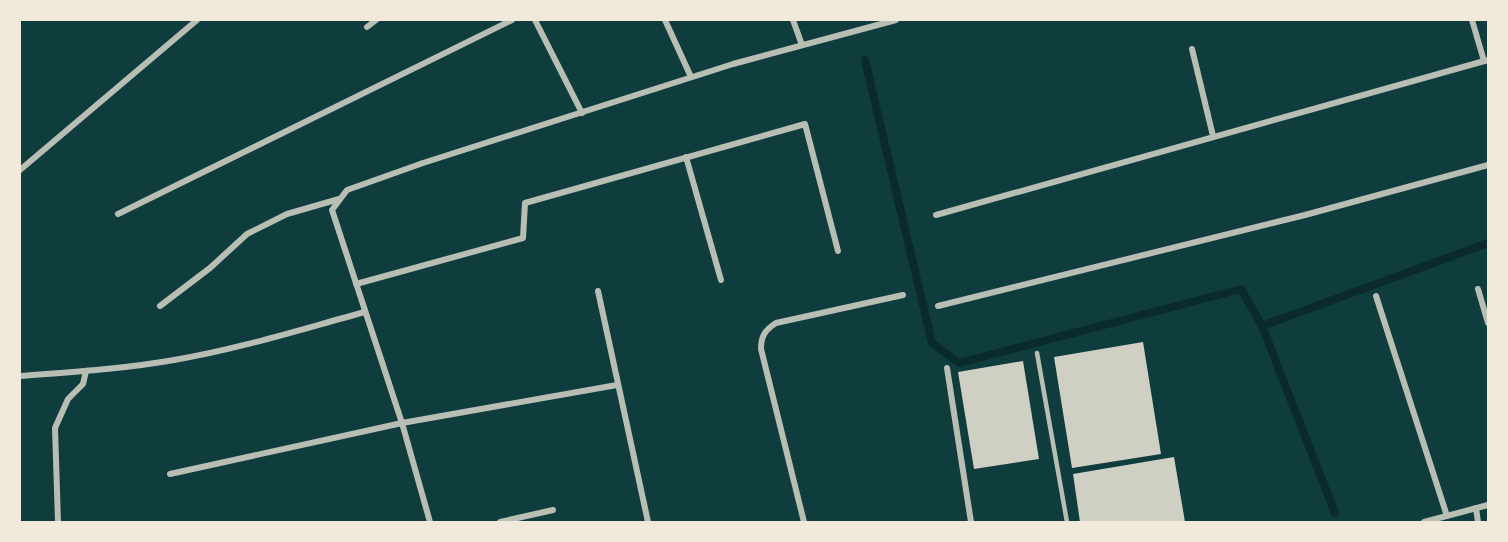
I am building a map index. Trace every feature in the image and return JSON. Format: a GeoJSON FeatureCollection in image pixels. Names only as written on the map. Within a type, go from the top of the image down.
{"type":"FeatureCollection","features":[{"type":"Feature","properties":{"kind":"street"},"geometry":{"type":"LineString","coordinates":[[20,170],[197,20]]}},
{"type":"Feature","properties":{"kind":"street"},"geometry":{"type":"LineString","coordinates":[[367,27],[376,20]]}},
{"type":"Feature","properties":{"kind":"street"},"geometry":{"type":"LineString","coordinates":[[118,214],[512,20]]}},
{"type":"Feature","properties":{"kind":"street"},"geometry":{"type":"LineString","coordinates":[[535,20],[582,113]]}},
{"type":"Feature","properties":{"kind":"street"},"geometry":{"type":"LineString","coordinates":[[665,20],[691,77]]}},
{"type":"Feature","properties":{"kind":"street"},"geometry":{"type":"LineString","coordinates":[[793,20],[802,45]]}},
{"type":"Feature","properties":{"kind":"street"},"geometry":{"type":"LineString","coordinates":[[430,522],[402,423],[332,210],[347,190],[423,163],[691,77],[896,20]]}},
{"type":"Feature","properties":{"kind":"street"},"geometry":{"type":"LineString","coordinates":[[936,214],[1486,60],[1473,20]]}},
{"type":"Feature","properties":{"kind":"street"},"geometry":{"type":"LineString","coordinates":[[1192,49],[1213,136]]}},
{"type":"Feature","properties":{"kind":"street"},"geometry":{"type":"LineString","coordinates":[[356,284],[523,238],[525,203],[805,124],[838,250]]}},
{"type":"Feature","properties":{"kind":"street"},"geometry":{"type":"LineString","coordinates":[[687,157],[721,280]]}},
{"type":"Feature","properties":{"kind":"street"},"geometry":{"type":"LineString","coordinates":[[938,306],[1305,214],[1488,165]]}},
{"type":"Feature","properties":{"kind":"street"},"geometry":{"type":"LineString","coordinates":[[160,306],[210,268],[247,234],[287,214],[341,198]]}},
{"type":"Feature","properties":{"kind":"street"},"geometry":{"type":"LineString","coordinates":[[1478,289],[1488,323]]}},
{"type":"Feature","properties":{"kind":"street"},"geometry":{"type":"LineString","coordinates":[[598,291],[648,522]]}},
{"type":"Feature","properties":{"kind":"street"},"geometry":{"type":"LineString","coordinates":[[804,522],[761,349],[761,338],[766,330],[776,323],[903,295]]}},
{"type":"Feature","properties":{"kind":"street"},"geometry":{"type":"LineString","coordinates":[[1376,296],[1447,516]]}},
{"type":"Feature","properties":{"kind":"street"},"geometry":{"type":"LineString","coordinates":[[20,376],[86,371],[175,360],[224,350],[365,312]]}},
{"type":"Feature","properties":{"kind":"street"},"geometry":{"type":"LineString","coordinates":[[947,368],[971,522]]}},
{"type":"Feature","properties":{"kind":"street"},"geometry":{"type":"LineString","coordinates":[[58,522],[55,428],[68,399],[83,384],[86,371]]}},
{"type":"Feature","properties":{"kind":"street"},"geometry":{"type":"LineString","coordinates":[[170,474],[402,423],[617,385]]}},
{"type":"Feature","properties":{"kind":"street"},"geometry":{"type":"LineString","coordinates":[[1424,522],[1488,505]]}},
{"type":"Feature","properties":{"kind":"street"},"geometry":{"type":"LineString","coordinates":[[1476,508],[1478,522]]}},
{"type":"Feature","properties":{"kind":"street"},"geometry":{"type":"LineString","coordinates":[[500,522],[553,510]]}},
{"type":"Feature","properties":{"kind":"lane"},"geometry":{"type":"LineString","coordinates":[[1036,353],[1067,522]]}},
{"type":"Feature","properties":{"kind":"building"},"geometry":{"type":"Polygon","coordinates":[[[1143,342],[1161,454],[1072,468],[1054,357],[1143,342]]]}},
{"type":"Feature","properties":{"kind":"building"},"geometry":{"type":"Polygon","coordinates":[[[1023,361],[1039,459],[974,469],[958,372],[1023,361]]]}},
{"type":"Feature","properties":{"kind":"building"},"geometry":{"type":"Polygon","coordinates":[[[1174,457],[1185,522],[1080,522],[1073,474],[1174,457]]]}},
{"type":"Feature","properties":{"kind":"waterway"},"geometry":{"type":"LineString","coordinates":[[865,60],[932,343],[959,363],[1241,289],[1262,326],[1335,513]]}},
{"type":"Feature","properties":{"kind":"waterway"},"geometry":{"type":"LineString","coordinates":[[1262,326],[1488,243]]}}]}
